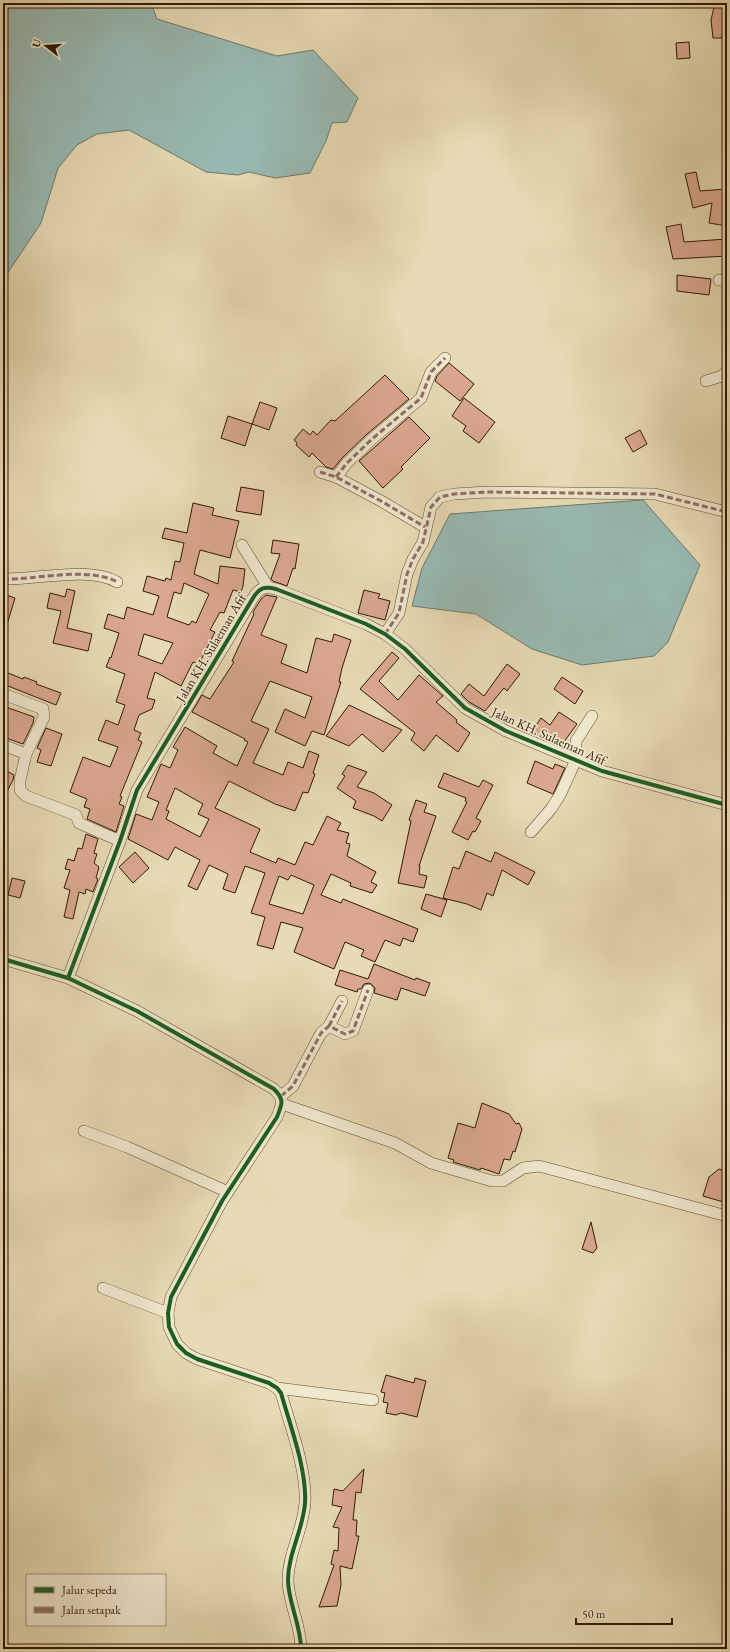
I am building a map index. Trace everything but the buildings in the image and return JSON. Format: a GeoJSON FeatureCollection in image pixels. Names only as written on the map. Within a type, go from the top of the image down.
{"type":"FeatureCollection","features":[{"type":"Feature","properties":{"kind":"street"},"geometry":{"type":"LineString","coordinates":[[336,477],[347,463],[380,432],[421,398],[431,372],[444,358]]}},
{"type":"Feature","properties":{"kind":"street"},"geometry":{"type":"LineString","coordinates":[[706,381],[722,376],[727,371]]}},
{"type":"Feature","properties":{"kind":"street"},"geometry":{"type":"LineString","coordinates":[[320,472],[336,477],[425,527]]}},
{"type":"Feature","properties":{"kind":"street"},"geometry":{"type":"LineString","coordinates":[[385,634],[399,613],[412,560],[423,542],[425,527],[431,506],[440,497],[454,494],[488,492],[655,494],[727,512]]}},
{"type":"Feature","properties":{"kind":"street"},"geometry":{"type":"LineString","coordinates":[[242,545],[268,587]]}},
{"type":"Feature","properties":{"kind":"street"},"geometry":{"type":"LineString","coordinates":[[3,579],[84,575],[101,577],[117,582]]}},
{"type":"Feature","properties":{"kind":"street","name":"Jalan KH. Sulaeman Afif"},"geometry":{"type":"LineString","coordinates":[[68,978],[120,840],[137,790],[257,592],[262,588],[268,587],[366,624],[385,634],[405,649],[465,708],[506,731],[602,772],[727,805]]}},
{"type":"Feature","properties":{"kind":"street"},"geometry":{"type":"LineString","coordinates":[[3,694],[43,709],[44,713],[44,717],[26,754],[20,780],[20,790],[26,796],[44,804],[76,814],[79,823],[120,840]]}},
{"type":"Feature","properties":{"kind":"street"},"geometry":{"type":"LineString","coordinates":[[531,832],[551,809],[560,795],[576,760],[576,742],[592,716]]}},
{"type":"Feature","properties":{"kind":"street"},"geometry":{"type":"LineString","coordinates":[[3,745],[26,754]]}},
{"type":"Feature","properties":{"kind":"street"},"geometry":{"type":"LineString","coordinates":[[3,960],[68,978],[137,1011],[274,1089],[281,1100],[395,1142],[431,1163],[492,1181],[503,1182],[523,1168],[539,1166],[727,1216]]}},
{"type":"Feature","properties":{"kind":"street"},"geometry":{"type":"LineString","coordinates":[[329,1026],[345,1034],[353,1031],[368,990]]}},
{"type":"Feature","properties":{"kind":"street"},"geometry":{"type":"LineString","coordinates":[[342,1001],[329,1026],[322,1033],[293,1086],[281,1100],[277,1117],[222,1201],[200,1239],[171,1297],[168,1313],[170,1327],[177,1344],[186,1353],[197,1359],[268,1383],[277,1388],[373,1400]]}},
{"type":"Feature","properties":{"kind":"street"},"geometry":{"type":"LineString","coordinates":[[84,1131],[127,1146],[228,1192]]}},
{"type":"Feature","properties":{"kind":"street"},"geometry":{"type":"LineString","coordinates":[[103,1288],[168,1313]]}},
{"type":"Feature","properties":{"kind":"street"},"geometry":{"type":"LineString","coordinates":[[277,1388],[281,1393],[297,1450],[305,1490],[305,1504],[289,1566],[288,1581],[299,1627],[301,1649]]}},
{"type":"Feature","properties":{"kind":"water"},"geometry":{"type":"Polygon","coordinates":[[[3,3],[151,3],[157,19],[277,56],[313,50],[358,98],[347,122],[332,123],[326,141],[310,173],[275,178],[249,172],[238,175],[206,172],[129,130],[97,134],[77,145],[58,168],[41,223],[3,280],[3,3]]]}},
{"type":"Feature","properties":{"kind":"water"},"geometry":{"type":"Polygon","coordinates":[[[643,500],[700,565],[668,642],[654,656],[582,665],[532,649],[476,614],[412,606],[422,568],[450,514],[643,500]]]}},
{"type":"Feature","properties":{"kind":"marked path"},"geometry":{"type":"LineString","coordinates":[[336,477],[347,463],[372,439],[421,398],[431,372],[445,358]]}},
{"type":"Feature","properties":{"kind":"marked path"},"geometry":{"type":"LineString","coordinates":[[320,472],[336,477],[425,527]]}},
{"type":"Feature","properties":{"kind":"marked path"},"geometry":{"type":"LineString","coordinates":[[385,634],[399,613],[407,574],[413,559],[423,542],[431,507],[440,497],[454,494],[488,492],[655,494],[727,512]]}},
{"type":"Feature","properties":{"kind":"marked path"},"geometry":{"type":"LineString","coordinates":[[3,579],[77,574],[105,577],[117,582]]}},
{"type":"Feature","properties":{"kind":"marked path"},"geometry":{"type":"LineString","coordinates":[[281,1096],[293,1086],[321,1033],[329,1026],[345,1034],[353,1031],[368,990]]}},
{"type":"Feature","properties":{"kind":"marked path"},"geometry":{"type":"LineString","coordinates":[[329,1026],[342,1001]]}},
{"type":"Feature","properties":{"kind":"cycle path"},"geometry":{"type":"LineString","coordinates":[[68,978],[120,841],[137,790],[253,598],[257,592],[265,588],[276,589],[366,624],[385,634],[405,649],[465,708],[506,731],[602,771],[727,805]]}},
{"type":"Feature","properties":{"kind":"cycle path"},"geometry":{"type":"LineString","coordinates":[[3,959],[68,978],[137,1011],[274,1089],[280,1096],[282,1102],[277,1117],[222,1201],[171,1297],[168,1313],[169,1327],[177,1344],[186,1353],[197,1359],[269,1383],[277,1388],[281,1393],[301,1462],[305,1490],[304,1513],[290,1561],[288,1580],[290,1597],[299,1631],[301,1649]]}}]}
